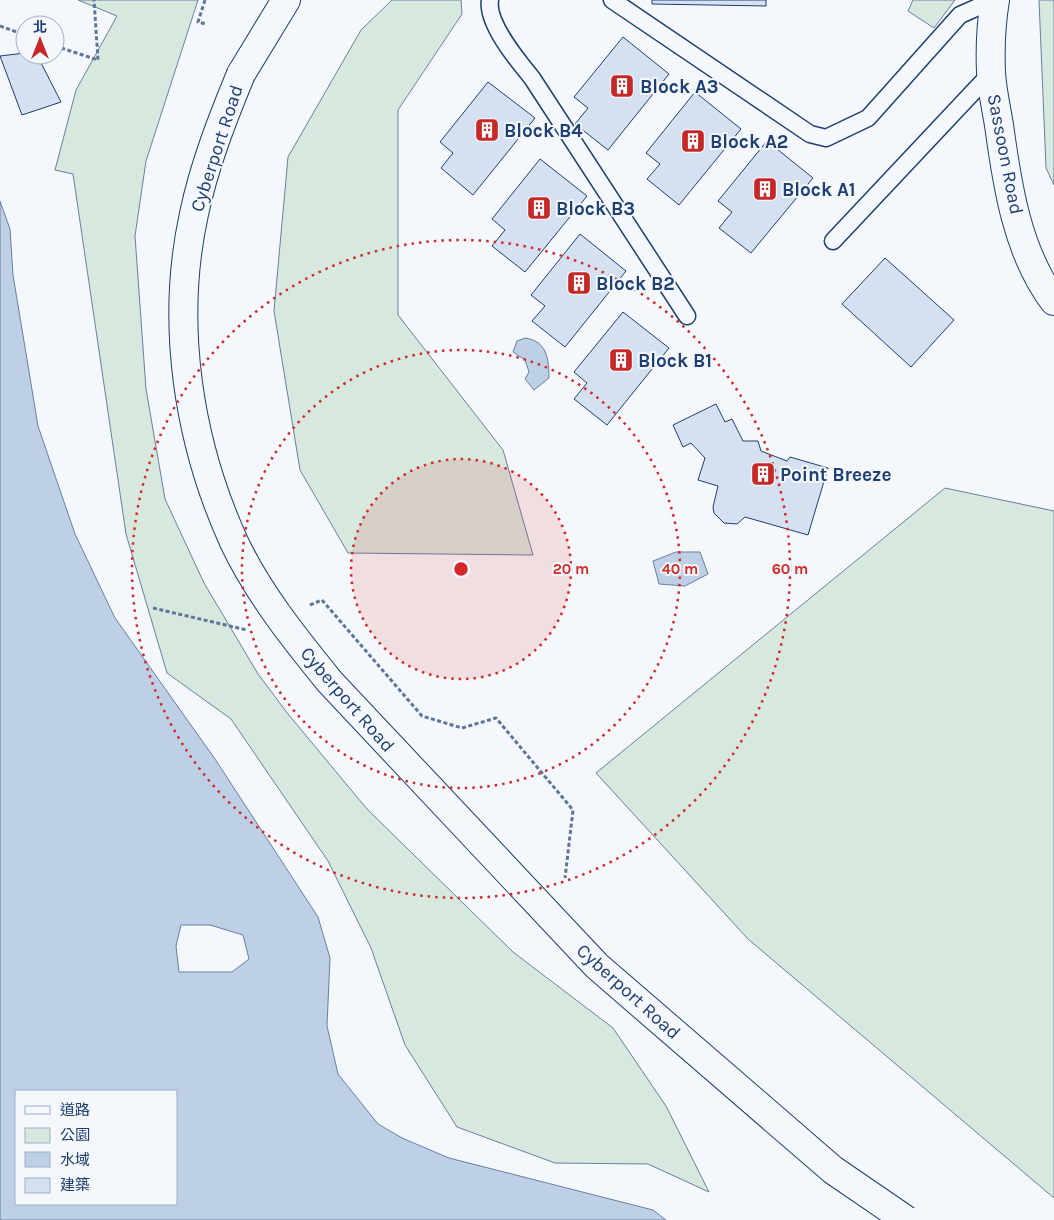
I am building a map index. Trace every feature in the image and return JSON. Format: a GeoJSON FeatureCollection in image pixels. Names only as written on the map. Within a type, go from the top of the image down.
{"type":"FeatureCollection","features":[{"type":"Feature","properties":{"kind":"street","name":"Cyberport Road"},"geometry":{"type":"LineString","coordinates":[[286,0],[261,37],[241,74],[212,148],[193,215],[185,289],[184,329],[190,396],[197,434],[206,470],[235,542],[253,577],[302,648],[358,715],[598,966],[833,1170],[906,1220]]}},
{"type":"Feature","properties":{"kind":"street","name":"Sassoon Road"},"geometry":{"type":"LineString","coordinates":[[994,0],[991,73],[1003,153],[1015,212],[1030,261],[1054,301]]}},
{"type":"Feature","properties":{"kind":"lane"},"geometry":{"type":"LineString","coordinates":[[490,0],[491,11],[508,48],[532,78],[687,316]]}},
{"type":"Feature","properties":{"kind":"lane"},"geometry":{"type":"LineString","coordinates":[[612,0],[810,134],[826,138],[868,118],[960,16],[994,0]]}},
{"type":"Feature","properties":{"kind":"lane"},"geometry":{"type":"LineString","coordinates":[[833,241],[991,73]]}},
{"type":"Feature","properties":{"kind":"path"},"geometry":{"type":"LineString","coordinates":[[65,49],[98,60],[94,0]]}},
{"type":"Feature","properties":{"kind":"path"},"geometry":{"type":"LineString","coordinates":[[205,0],[198,22],[206,24]]}},
{"type":"Feature","properties":{"kind":"path"},"geometry":{"type":"LineString","coordinates":[[0,26],[15,31]]}},
{"type":"Feature","properties":{"kind":"path"},"geometry":{"type":"LineString","coordinates":[[304,608],[322,600],[422,716],[462,728],[496,718],[573,810],[565,878]]}},
{"type":"Feature","properties":{"kind":"path"},"geometry":{"type":"LineString","coordinates":[[153,608],[250,631]]}},
{"type":"Feature","properties":{"kind":"green space"},"geometry":{"type":"Polygon","coordinates":[[[78,0],[198,0],[146,161],[135,236],[146,389],[165,499],[204,583],[258,674],[288,714],[367,809],[513,952],[613,1028],[666,1106],[709,1192],[648,1164],[555,1163],[457,1127],[405,1045],[371,948],[328,861],[231,719],[167,673],[126,534],[73,174],[55,170],[76,90],[117,16],[78,0]]]}},
{"type":"Feature","properties":{"kind":"green space"},"geometry":{"type":"Polygon","coordinates":[[[392,0],[461,0],[462,14],[398,110],[398,315],[503,450],[533,555],[348,553],[300,470],[274,311],[288,157],[361,30],[392,0]]]}},
{"type":"Feature","properties":{"kind":"green space"},"geometry":{"type":"Polygon","coordinates":[[[913,0],[955,0],[934,28],[908,11],[913,0]]]}},
{"type":"Feature","properties":{"kind":"green space"},"geometry":{"type":"Polygon","coordinates":[[[1039,0],[1054,0],[1054,185],[1046,168],[1039,0]]]}},
{"type":"Feature","properties":{"kind":"green space"},"geometry":{"type":"Polygon","coordinates":[[[945,488],[1054,511],[1054,1198],[748,939],[596,773],[945,488]]]}},
{"type":"Feature","properties":{"kind":"water"},"geometry":{"type":"Polygon","coordinates":[[[0,201],[10,229],[13,275],[38,426],[75,534],[115,618],[215,759],[318,917],[330,958],[327,1026],[338,1074],[378,1124],[402,1138],[449,1158],[653,1210],[666,1220],[0,1220],[0,201]],[[181,925],[176,946],[179,972],[232,972],[249,959],[243,935],[210,925],[181,925]]]}},
{"type":"Feature","properties":{"kind":"water"},"geometry":{"type":"Polygon","coordinates":[[[525,338],[538,343],[547,358],[549,378],[534,390],[525,379],[529,372],[525,360],[513,352],[517,341],[525,338]]]}},
{"type":"Feature","properties":{"kind":"water"},"geometry":{"type":"Polygon","coordinates":[[[676,552],[700,552],[708,574],[685,586],[659,584],[653,561],[676,552]]]}},
{"type":"Feature","properties":{"kind":"building"},"geometry":{"type":"Polygon","coordinates":[[[652,0],[766,0],[766,6],[652,4],[652,0]]]}},
{"type":"Feature","properties":{"kind":"building","name":"Block A3"},"geometry":{"type":"Polygon","coordinates":[[[623,37],[669,74],[608,150],[575,124],[588,108],[574,97],[623,37]]]}},
{"type":"Feature","properties":{"kind":"building"},"geometry":{"type":"Polygon","coordinates":[[[15,54],[15,65],[42,65],[61,102],[22,115],[0,56],[15,54]]]}},
{"type":"Feature","properties":{"kind":"building","name":"Block B4"},"geometry":{"type":"Polygon","coordinates":[[[488,82],[535,118],[473,195],[441,168],[453,153],[440,142],[488,82]]]}},
{"type":"Feature","properties":{"kind":"building","name":"Block A2"},"geometry":{"type":"Polygon","coordinates":[[[695,92],[741,129],[679,205],[647,179],[660,164],[646,153],[695,92]]]}},
{"type":"Feature","properties":{"kind":"building","name":"Block A1"},"geometry":{"type":"Polygon","coordinates":[[[767,141],[813,178],[751,253],[719,228],[732,212],[718,201],[767,141]]]}},
{"type":"Feature","properties":{"kind":"building","name":"Block B3"},"geometry":{"type":"Polygon","coordinates":[[[540,159],[587,196],[525,272],[492,246],[505,230],[492,219],[540,159]]]}},
{"type":"Feature","properties":{"kind":"building","name":"Block B2"},"geometry":{"type":"Polygon","coordinates":[[[580,234],[626,271],[565,347],[532,321],[545,306],[531,295],[580,234]]]}},
{"type":"Feature","properties":{"kind":"building"},"geometry":{"type":"Polygon","coordinates":[[[885,258],[954,320],[911,367],[842,304],[885,258]]]}},
{"type":"Feature","properties":{"kind":"building","name":"Block B1"},"geometry":{"type":"Polygon","coordinates":[[[623,312],[669,348],[607,425],[574,399],[587,383],[574,372],[623,312]]]}},
{"type":"Feature","properties":{"kind":"building","name":"Point Breeze"},"geometry":{"type":"Polygon","coordinates":[[[716,404],[725,422],[732,419],[743,441],[758,441],[761,451],[787,461],[790,457],[828,468],[808,535],[745,517],[737,524],[724,523],[714,513],[713,507],[718,486],[698,480],[705,458],[691,443],[683,447],[673,425],[716,404]]]}},
{"type":"Feature","properties":{"kind":"place","name":"Block A3"},"geometry":{"type":"Point","coordinates":[622,86]}},
{"type":"Feature","properties":{"kind":"place","name":"Block B4"},"geometry":{"type":"Point","coordinates":[487,130]}},
{"type":"Feature","properties":{"kind":"place","name":"Block A2"},"geometry":{"type":"Point","coordinates":[693,141]}},
{"type":"Feature","properties":{"kind":"place","name":"Block A1"},"geometry":{"type":"Point","coordinates":[765,189]}},
{"type":"Feature","properties":{"kind":"place","name":"Block B3"},"geometry":{"type":"Point","coordinates":[539,208]}},
{"type":"Feature","properties":{"kind":"place","name":"Block B2"},"geometry":{"type":"Point","coordinates":[579,283]}},
{"type":"Feature","properties":{"kind":"place","name":"Block B1"},"geometry":{"type":"Point","coordinates":[621,360]}},
{"type":"Feature","properties":{"kind":"place","name":"Point Breeze"},"geometry":{"type":"Point","coordinates":[763,474]}}]}
